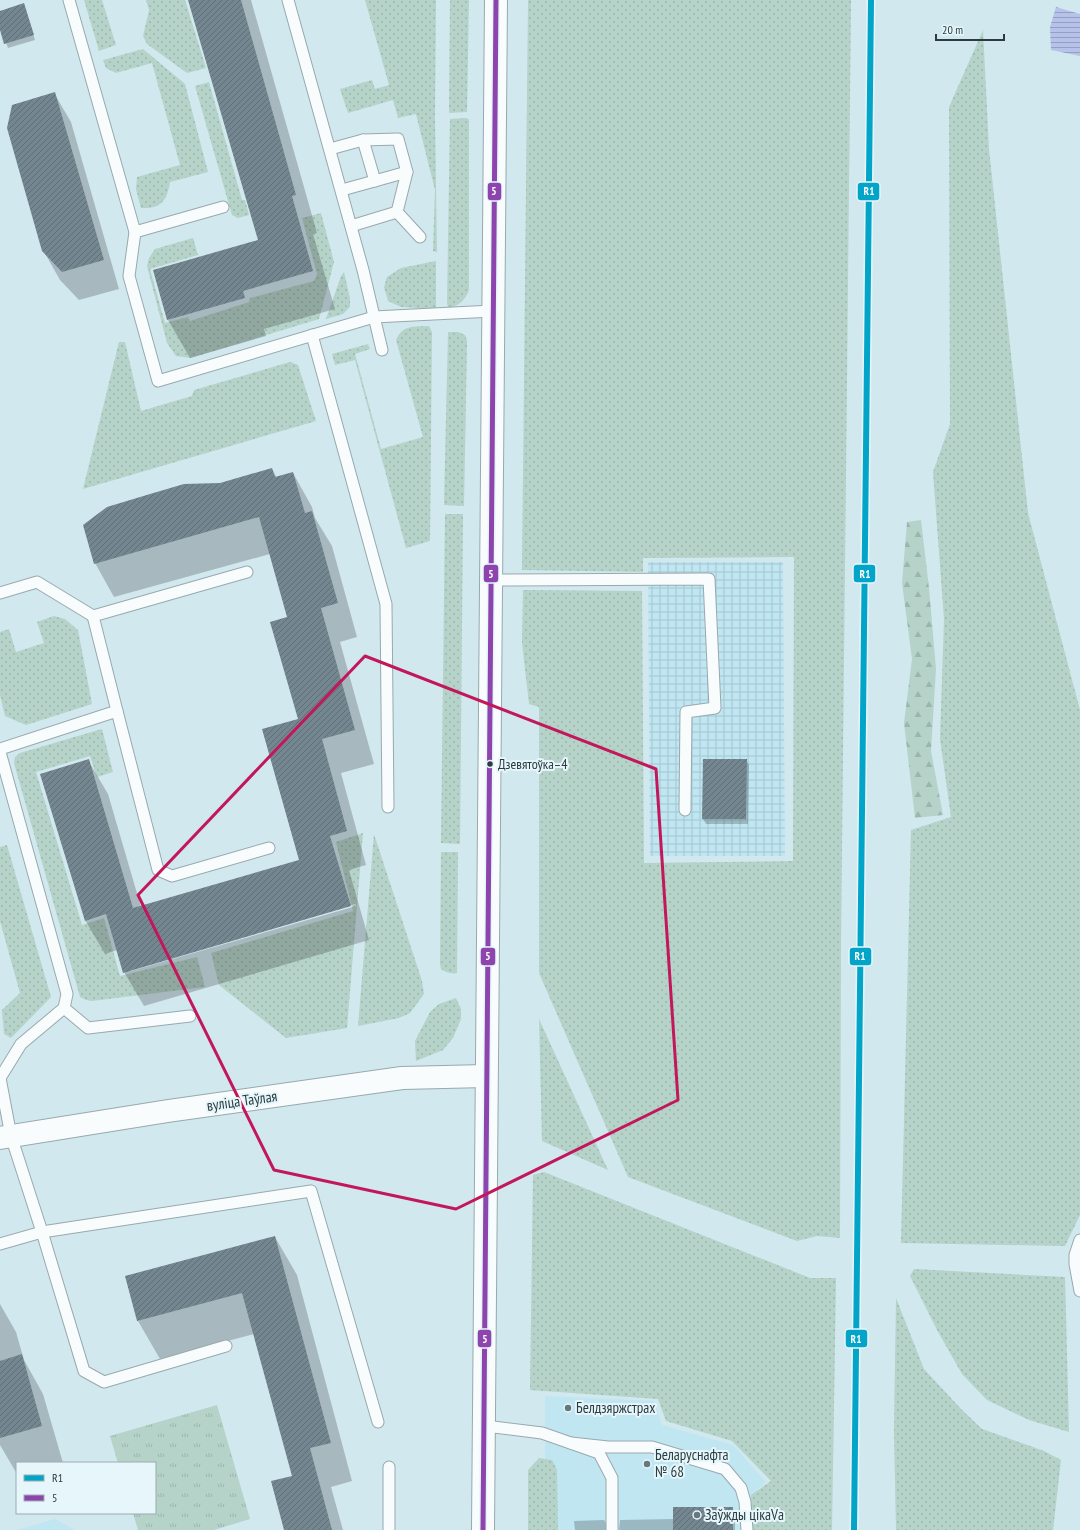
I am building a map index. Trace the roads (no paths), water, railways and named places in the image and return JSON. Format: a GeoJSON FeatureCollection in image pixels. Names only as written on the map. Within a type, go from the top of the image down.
{"type":"FeatureCollection","features":[{"type":"Feature","properties":{"kind":"main road"},"geometry":{"type":"LineString","coordinates":[[483,1530],[496,0]]}},
{"type":"Feature","properties":{"kind":"main road","name":"вуліца Таўлая"},"geometry":{"type":"LineString","coordinates":[[5,1137],[168,1111],[402,1078],[486,1076]]}},
{"type":"Feature","properties":{"kind":"lane"},"geometry":{"type":"LineString","coordinates":[[69,0],[135,232],[129,276],[158,381],[374,317],[493,311]]}},
{"type":"Feature","properties":{"kind":"lane"},"geometry":{"type":"LineString","coordinates":[[288,0],[342,190],[382,350]]}},
{"type":"Feature","properties":{"kind":"lane"},"geometry":{"type":"LineString","coordinates":[[330,149],[363,140],[398,139],[407,172],[397,212]]}},
{"type":"Feature","properties":{"kind":"lane"},"geometry":{"type":"LineString","coordinates":[[363,140],[374,181]]}},
{"type":"Feature","properties":{"kind":"lane"},"geometry":{"type":"LineString","coordinates":[[342,190],[407,172]]}},
{"type":"Feature","properties":{"kind":"lane"},"geometry":{"type":"LineString","coordinates":[[135,232],[223,206]]}},
{"type":"Feature","properties":{"kind":"lane"},"geometry":{"type":"LineString","coordinates":[[351,226],[397,212]]}},
{"type":"Feature","properties":{"kind":"lane"},"geometry":{"type":"LineString","coordinates":[[397,212],[420,237]]}},
{"type":"Feature","properties":{"kind":"lane"},"geometry":{"type":"LineString","coordinates":[[312,335],[386,604],[388,807]]}},
{"type":"Feature","properties":{"kind":"lane"},"geometry":{"type":"LineString","coordinates":[[93,616],[246,572]]}},
{"type":"Feature","properties":{"kind":"lane"},"geometry":{"type":"LineString","coordinates":[[491,580],[709,579],[716,708],[686,712],[685,810]]}},
{"type":"Feature","properties":{"kind":"lane"},"geometry":{"type":"LineString","coordinates":[[0,593],[37,582],[93,616],[158,870],[172,876],[270,848]]}},
{"type":"Feature","properties":{"kind":"lane"},"geometry":{"type":"LineString","coordinates":[[117,711],[0,750],[67,994],[64,1008],[21,1044],[0,1078],[5,1137],[42,1232],[84,1371],[104,1382],[226,1346]]}},
{"type":"Feature","properties":{"kind":"lane"},"geometry":{"type":"LineString","coordinates":[[64,1008],[88,1028],[190,1016]]}},
{"type":"Feature","properties":{"kind":"lane"},"geometry":{"type":"LineString","coordinates":[[0,1244],[42,1232],[311,1191],[378,1422]]}},
{"type":"Feature","properties":{"kind":"lane"},"geometry":{"type":"LineString","coordinates":[[1080,1240],[1075,1255],[1075,1264],[1080,1291]]}},
{"type":"Feature","properties":{"kind":"lane"},"geometry":{"type":"LineString","coordinates":[[485,1426],[542,1433],[599,1453],[612,1478],[612,1530]]}},
{"type":"Feature","properties":{"kind":"lane"},"geometry":{"type":"LineString","coordinates":[[571,1443],[608,1447],[652,1447],[725,1469],[741,1488],[745,1502],[747,1530]]}},
{"type":"Feature","properties":{"kind":"lane"},"geometry":{"type":"LineString","coordinates":[[388,1467],[389,1530]]}},
{"type":"Feature","properties":{"kind":"place","name":"Дзевятоўка–4"},"geometry":{"type":"Point","coordinates":[490,764]}},
{"type":"Feature","properties":{"kind":"place","name":"Белдзяржстрах"},"geometry":{"type":"Point","coordinates":[568,1408]}},
{"type":"Feature","properties":{"kind":"place","name":"Беларуснафта № 68"},"geometry":{"type":"Point","coordinates":[647,1464]}},
{"type":"Feature","properties":{"kind":"place","name":"Заўжды цікаVа"},"geometry":{"type":"Point","coordinates":[697,1515]}}]}
